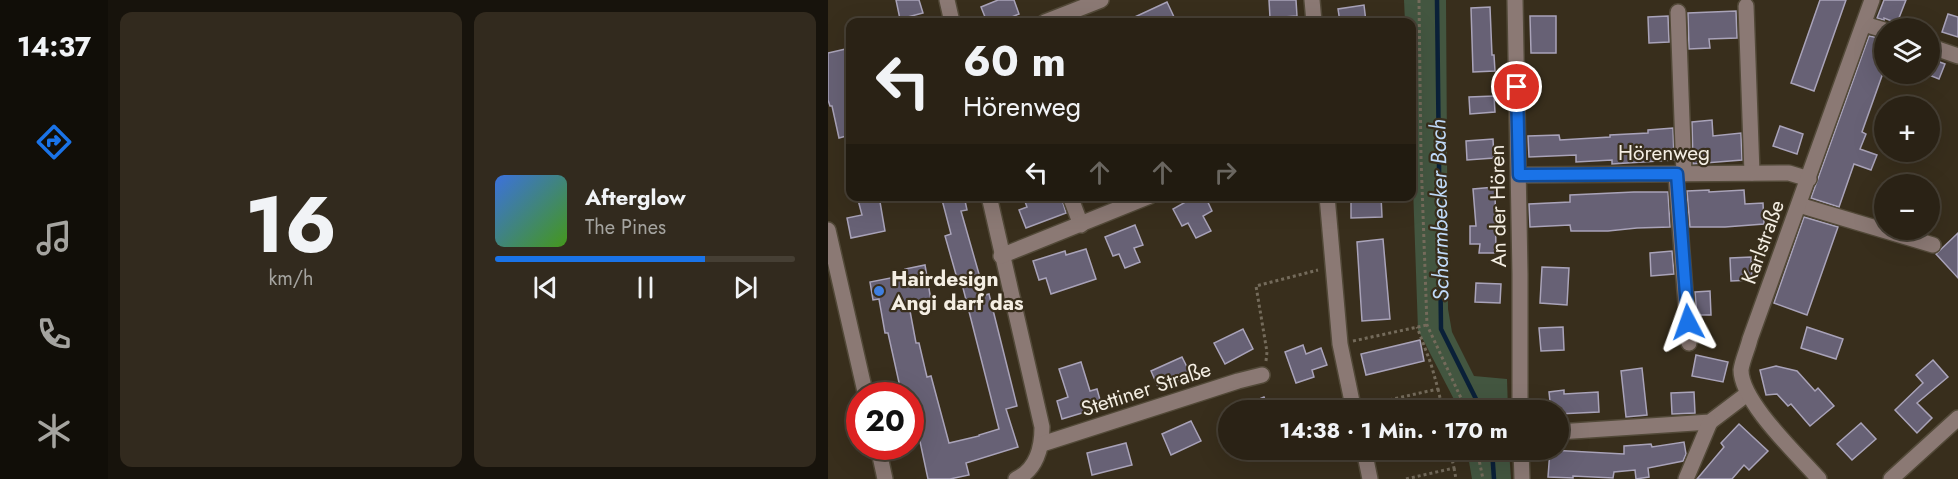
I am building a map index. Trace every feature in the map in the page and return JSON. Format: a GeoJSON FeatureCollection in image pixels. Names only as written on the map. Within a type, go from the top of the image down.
{"type":"FeatureCollection","features":[{"type":"Feature","properties":{"kind":"street"},"geometry":{"type":"LineString","coordinates":[[947,0],[950,18]]}},
{"type":"Feature","properties":{"kind":"street"},"geometry":{"type":"LineString","coordinates":[[1055,18],[1101,0]]}},
{"type":"Feature","properties":{"kind":"street"},"geometry":{"type":"LineString","coordinates":[[1312,0],[1314,18]]}},
{"type":"Feature","properties":{"kind":"street","name":"An der Hören"},"geometry":{"type":"LineString","coordinates":[[1515,0],[1519,175],[1520,400]]}},
{"type":"Feature","properties":{"kind":"street","name":"Karlstraße"},"geometry":{"type":"LineString","coordinates":[[1819,479],[1770,424],[1747,394],[1741,370],[1750,339],[1872,0]]}},
{"type":"Feature","properties":{"kind":"street"},"geometry":{"type":"LineString","coordinates":[[1746,6],[1752,173]]}},
{"type":"Feature","properties":{"kind":"street"},"geometry":{"type":"LineString","coordinates":[[1678,12],[1680,174],[1689,343]]}},
{"type":"Feature","properties":{"kind":"street"},"geometry":{"type":"LineString","coordinates":[[1864,24],[1874,27]]}},
{"type":"Feature","properties":{"kind":"street"},"geometry":{"type":"LineString","coordinates":[[1940,50],[1958,56]]}},
{"type":"Feature","properties":{"kind":"street","name":"Hörenweg"},"geometry":{"type":"LineString","coordinates":[[1519,175],[1789,173],[1809,179]]}},
{"type":"Feature","properties":{"kind":"street"},"geometry":{"type":"LineString","coordinates":[[990,201],[1001,256],[1039,409],[1042,444],[1033,466],[1016,479]]}},
{"type":"Feature","properties":{"kind":"street"},"geometry":{"type":"LineString","coordinates":[[1072,201],[1081,225]]}},
{"type":"Feature","properties":{"kind":"street"},"geometry":{"type":"LineString","coordinates":[[1001,256],[1137,201]]}},
{"type":"Feature","properties":{"kind":"street"},"geometry":{"type":"LineString","coordinates":[[1327,201],[1340,344],[1352,400]]}},
{"type":"Feature","properties":{"kind":"street"},"geometry":{"type":"LineString","coordinates":[[1799,205],[1932,245]]}},
{"type":"Feature","properties":{"kind":"street"},"geometry":{"type":"LineString","coordinates":[[828,230],[863,382]]}},
{"type":"Feature","properties":{"kind":"street","name":"Stettiner Straße"},"geometry":{"type":"LineString","coordinates":[[1042,444],[1262,375]]}},
{"type":"Feature","properties":{"kind":"street"},"geometry":{"type":"LineString","coordinates":[[1686,479],[1710,422],[1747,394]]}},
{"type":"Feature","properties":{"kind":"street"},"geometry":{"type":"LineString","coordinates":[[1891,479],[1958,418]]}},
{"type":"Feature","properties":{"kind":"street"},"geometry":{"type":"LineString","coordinates":[[1569,431],[1710,422]]}},
{"type":"Feature","properties":{"kind":"street"},"geometry":{"type":"LineString","coordinates":[[881,460],[885,479]]}},
{"type":"Feature","properties":{"kind":"street"},"geometry":{"type":"LineString","coordinates":[[1366,460],[1370,479]]}},
{"type":"Feature","properties":{"kind":"street"},"geometry":{"type":"LineString","coordinates":[[1521,460],[1522,479]]}},
{"type":"Feature","properties":{"kind":"path"},"geometry":{"type":"LineString","coordinates":[[1419,0],[1421,158],[1427,325],[1462,400]]}},
{"type":"Feature","properties":{"kind":"path"},"geometry":{"type":"LineString","coordinates":[[1262,375],[1268,352],[1256,286],[1332,266]]}},
{"type":"Feature","properties":{"kind":"path"},"geometry":{"type":"LineString","coordinates":[[1340,344],[1427,325]]}},
{"type":"Feature","properties":{"kind":"path"},"geometry":{"type":"LineString","coordinates":[[1417,327],[1431,364],[1440,400]]}},
{"type":"Feature","properties":{"kind":"path"},"geometry":{"type":"LineString","coordinates":[[1392,400],[1438,389]]}},
{"type":"Feature","properties":{"kind":"path"},"geometry":{"type":"LineString","coordinates":[[1452,460],[1456,479]]}},
{"type":"Feature","properties":{"kind":"path"},"geometry":{"type":"LineString","coordinates":[[1480,460],[1483,479]]}},
{"type":"Feature","properties":{"kind":"path"},"geometry":{"type":"LineString","coordinates":[[1406,479],[1454,468]]}},
{"type":"Feature","properties":{"kind":"green space"},"geometry":{"type":"Polygon","coordinates":[[[1404,0],[1446,0],[1448,309],[1452,332],[1474,376],[1507,379],[1508,400],[1454,400],[1418,330],[1414,201],[1416,201],[1416,18],[1405,18],[1404,0]]]}},
{"type":"Feature","properties":{"kind":"green space"},"geometry":{"type":"Polygon","coordinates":[[[1469,460],[1510,460],[1511,479],[1472,479],[1469,460]]]}},
{"type":"Feature","properties":{"kind":"building"},"geometry":{"type":"Polygon","coordinates":[[[896,0],[919,0],[923,13],[900,18],[896,0]]]}},
{"type":"Feature","properties":{"kind":"building"},"geometry":{"type":"Polygon","coordinates":[[[998,0],[1014,0],[1019,14],[1010,18],[985,18],[981,7],[998,0]]]}},
{"type":"Feature","properties":{"kind":"building"},"geometry":{"type":"Polygon","coordinates":[[[1269,0],[1296,0],[1297,16],[1270,18],[1269,0]]]}},
{"type":"Feature","properties":{"kind":"building"},"geometry":{"type":"Polygon","coordinates":[[[1820,0],[1846,0],[1814,91],[1791,83],[1820,0]]]}},
{"type":"Feature","properties":{"kind":"building"},"geometry":{"type":"Polygon","coordinates":[[[1884,0],[1906,0],[1899,18],[1877,18],[1884,0]]]}},
{"type":"Feature","properties":{"kind":"building"},"geometry":{"type":"Polygon","coordinates":[[[1167,2],[1175,18],[1133,18],[1167,2]]]}},
{"type":"Feature","properties":{"kind":"building"},"geometry":{"type":"Polygon","coordinates":[[[1364,5],[1366,18],[1339,18],[1338,9],[1364,5]]]}},
{"type":"Feature","properties":{"kind":"building"},"geometry":{"type":"Polygon","coordinates":[[[1490,7],[1495,71],[1473,72],[1471,8],[1490,7]]]}},
{"type":"Feature","properties":{"kind":"building"},"geometry":{"type":"Polygon","coordinates":[[[1736,11],[1737,38],[1709,39],[1710,48],[1689,49],[1688,13],[1736,11]]]}},
{"type":"Feature","properties":{"kind":"building"},"geometry":{"type":"Polygon","coordinates":[[[1948,14],[1958,17],[1958,37],[1942,32],[1948,14]]]}},
{"type":"Feature","properties":{"kind":"building"},"geometry":{"type":"Polygon","coordinates":[[[1530,16],[1556,16],[1556,53],[1531,53],[1530,16]]]}},
{"type":"Feature","properties":{"kind":"building"},"geometry":{"type":"Polygon","coordinates":[[[1668,16],[1669,42],[1649,43],[1648,17],[1668,16]]]}},
{"type":"Feature","properties":{"kind":"building"},"geometry":{"type":"Polygon","coordinates":[[[1869,36],[1874,37],[1874,84],[1879,84],[1862,132],[1866,134],[1860,149],[1874,154],[1874,162],[1871,170],[1854,164],[1839,207],[1811,198],[1869,36]]]}},
{"type":"Feature","properties":{"kind":"building"},"geometry":{"type":"Polygon","coordinates":[[[846,49],[846,136],[839,138],[832,106],[828,100],[828,53],[846,49]]]}},
{"type":"Feature","properties":{"kind":"building"},"geometry":{"type":"Polygon","coordinates":[[[1940,62],[1945,64],[1940,76],[1940,62]]]}},
{"type":"Feature","properties":{"kind":"building"},"geometry":{"type":"Polygon","coordinates":[[[1494,96],[1495,112],[1470,114],[1469,97],[1494,96]]]}},
{"type":"Feature","properties":{"kind":"building"},"geometry":{"type":"Polygon","coordinates":[[[1712,120],[1713,136],[1741,133],[1742,160],[1693,164],[1692,122],[1712,120]]]}},
{"type":"Feature","properties":{"kind":"building"},"geometry":{"type":"Polygon","coordinates":[[[1780,126],[1803,134],[1797,154],[1773,146],[1780,126]]]}},
{"type":"Feature","properties":{"kind":"building"},"geometry":{"type":"Polygon","coordinates":[[[1673,128],[1674,160],[1612,164],[1612,160],[1576,162],[1576,155],[1529,157],[1528,136],[1559,135],[1560,140],[1648,133],[1648,130],[1673,128]]]}},
{"type":"Feature","properties":{"kind":"building"},"geometry":{"type":"Polygon","coordinates":[[[1493,139],[1494,158],[1467,160],[1466,141],[1493,139]]]}},
{"type":"Feature","properties":{"kind":"building"},"geometry":{"type":"Polygon","coordinates":[[[1495,187],[1496,253],[1479,253],[1480,244],[1470,244],[1470,226],[1476,226],[1473,189],[1495,187]]]}},
{"type":"Feature","properties":{"kind":"building"},"geometry":{"type":"Polygon","coordinates":[[[1709,190],[1709,192],[1744,190],[1745,204],[1763,203],[1764,224],[1690,227],[1687,191],[1709,190]]]}},
{"type":"Feature","properties":{"kind":"building"},"geometry":{"type":"Polygon","coordinates":[[[1668,192],[1670,227],[1571,231],[1570,225],[1530,227],[1529,204],[1570,202],[1570,195],[1668,192]]]}},
{"type":"Feature","properties":{"kind":"building"},"geometry":{"type":"Polygon","coordinates":[[[858,201],[880,201],[885,231],[851,238],[847,218],[862,215],[858,201]]]}},
{"type":"Feature","properties":{"kind":"building"},"geometry":{"type":"Polygon","coordinates":[[[942,201],[965,201],[967,210],[961,211],[985,295],[989,294],[1017,406],[1006,409],[1018,447],[966,463],[969,475],[950,479],[928,479],[924,460],[924,382],[899,382],[888,333],[885,333],[879,299],[873,300],[870,282],[906,275],[905,269],[925,265],[932,306],[910,311],[916,343],[919,343],[927,377],[931,376],[949,443],[999,429],[962,284],[959,285],[945,236],[951,234],[942,201]]]}},
{"type":"Feature","properties":{"kind":"building"},"geometry":{"type":"Polygon","coordinates":[[[1025,201],[1062,201],[1066,213],[1026,228],[1019,210],[1027,207],[1025,201]]]}},
{"type":"Feature","properties":{"kind":"building"},"geometry":{"type":"Polygon","coordinates":[[[1187,201],[1207,201],[1212,211],[1203,216],[1211,231],[1196,238],[1188,223],[1182,226],[1173,209],[1187,201]]]}},
{"type":"Feature","properties":{"kind":"building"},"geometry":{"type":"Polygon","coordinates":[[[1351,201],[1381,201],[1382,217],[1351,218],[1351,201]]]}},
{"type":"Feature","properties":{"kind":"building"},"geometry":{"type":"Polygon","coordinates":[[[1804,217],[1838,227],[1807,315],[1774,303],[1804,217]]]}},
{"type":"Feature","properties":{"kind":"building"},"geometry":{"type":"Polygon","coordinates":[[[1135,225],[1143,245],[1134,248],[1140,262],[1125,268],[1119,254],[1113,256],[1105,237],[1135,225]]]}},
{"type":"Feature","properties":{"kind":"building"},"geometry":{"type":"Polygon","coordinates":[[[1958,233],[1958,278],[1936,254],[1958,233]]]}},
{"type":"Feature","properties":{"kind":"building"},"geometry":{"type":"Polygon","coordinates":[[[1383,239],[1390,319],[1362,321],[1357,242],[1383,239]]]}},
{"type":"Feature","properties":{"kind":"building"},"geometry":{"type":"Polygon","coordinates":[[[1086,249],[1096,279],[1051,294],[1046,278],[1039,280],[1033,261],[1065,251],[1066,255],[1086,249]]]}},
{"type":"Feature","properties":{"kind":"building"},"geometry":{"type":"Polygon","coordinates":[[[1672,251],[1674,274],[1651,276],[1650,253],[1672,251]]]}},
{"type":"Feature","properties":{"kind":"building"},"geometry":{"type":"Polygon","coordinates":[[[1751,257],[1752,280],[1731,281],[1730,258],[1751,257]]]}},
{"type":"Feature","properties":{"kind":"building"},"geometry":{"type":"Polygon","coordinates":[[[1542,267],[1569,268],[1567,305],[1540,303],[1542,267]]]}},
{"type":"Feature","properties":{"kind":"building"},"geometry":{"type":"Polygon","coordinates":[[[1476,283],[1501,284],[1500,303],[1475,302],[1476,283]]]}},
{"type":"Feature","properties":{"kind":"building"},"geometry":{"type":"Polygon","coordinates":[[[1710,291],[1711,315],[1697,315],[1695,292],[1710,291]]]}},
{"type":"Feature","properties":{"kind":"building"},"geometry":{"type":"Polygon","coordinates":[[[1563,327],[1564,350],[1541,351],[1539,328],[1563,327]]]}},
{"type":"Feature","properties":{"kind":"building"},"geometry":{"type":"Polygon","coordinates":[[[1807,327],[1843,339],[1836,359],[1801,348],[1807,327]]]}},
{"type":"Feature","properties":{"kind":"building"},"geometry":{"type":"Polygon","coordinates":[[[1243,329],[1253,349],[1225,364],[1214,343],[1243,329]]]}},
{"type":"Feature","properties":{"kind":"building"},"geometry":{"type":"Polygon","coordinates":[[[1420,340],[1424,361],[1366,375],[1361,354],[1420,340]]]}},
{"type":"Feature","properties":{"kind":"building"},"geometry":{"type":"Polygon","coordinates":[[[1303,345],[1306,354],[1321,348],[1327,365],[1312,370],[1314,377],[1296,383],[1285,352],[1303,345]]]}},
{"type":"Feature","properties":{"kind":"building"},"geometry":{"type":"Polygon","coordinates":[[[1696,355],[1728,362],[1723,382],[1692,376],[1696,355]]]}},
{"type":"Feature","properties":{"kind":"building"},"geometry":{"type":"Polygon","coordinates":[[[1182,357],[1191,375],[1159,389],[1151,371],[1182,357]]]}},
{"type":"Feature","properties":{"kind":"building"},"geometry":{"type":"Polygon","coordinates":[[[1933,360],[1948,377],[1917,403],[1932,418],[1917,433],[1895,410],[1923,383],[1916,375],[1933,360]]]}},
{"type":"Feature","properties":{"kind":"building"},"geometry":{"type":"Polygon","coordinates":[[[1081,362],[1090,391],[1097,389],[1102,407],[1062,419],[1057,401],[1068,397],[1059,369],[1081,362]]]}},
{"type":"Feature","properties":{"kind":"building"},"geometry":{"type":"Polygon","coordinates":[[[1776,366],[1797,371],[1815,391],[1818,388],[1834,406],[1810,426],[1791,404],[1788,406],[1777,394],[1766,395],[1760,370],[1776,366]]]}},
{"type":"Feature","properties":{"kind":"building"},"geometry":{"type":"Polygon","coordinates":[[[1642,368],[1647,415],[1626,417],[1621,371],[1642,368]]]}},
{"type":"Feature","properties":{"kind":"building"},"geometry":{"type":"Polygon","coordinates":[[[1564,390],[1564,394],[1598,392],[1599,412],[1569,413],[1569,400],[1550,400],[1549,392],[1564,390]]]}},
{"type":"Feature","properties":{"kind":"building"},"geometry":{"type":"Polygon","coordinates":[[[1694,392],[1695,413],[1672,414],[1671,393],[1694,392]]]}},
{"type":"Feature","properties":{"kind":"building"},"geometry":{"type":"Polygon","coordinates":[[[1191,421],[1201,441],[1171,455],[1162,434],[1191,421]]]}},
{"type":"Feature","properties":{"kind":"building"},"geometry":{"type":"Polygon","coordinates":[[[1861,423],[1876,439],[1852,460],[1837,444],[1861,423]]]}},
{"type":"Feature","properties":{"kind":"building"},"geometry":{"type":"Polygon","coordinates":[[[1739,424],[1768,451],[1749,470],[1744,465],[1732,479],[1697,479],[1724,447],[1721,443],[1739,424]]]}},
{"type":"Feature","properties":{"kind":"building"},"geometry":{"type":"Polygon","coordinates":[[[1684,442],[1686,454],[1683,461],[1648,468],[1649,477],[1636,479],[1635,470],[1614,472],[1613,478],[1548,477],[1549,460],[1569,460],[1569,451],[1624,454],[1624,446],[1651,444],[1652,447],[1684,442]]]}},
{"type":"Feature","properties":{"kind":"building"},"geometry":{"type":"Polygon","coordinates":[[[1126,443],[1132,465],[1092,475],[1087,453],[1126,443]]]}},
{"type":"Feature","properties":{"kind":"waterway","name":"Scharmbecker Bach"},"geometry":{"type":"LineString","coordinates":[[1437,0],[1441,329],[1476,400]]}},
{"type":"Feature","properties":{"kind":"waterway","name":"Scharmbecker Bach"},"geometry":{"type":"LineString","coordinates":[[1493,460],[1494,479]]}},
{"type":"Feature","properties":{"kind":"place","name":"Hairdesign Angi darf das"},"geometry":{"type":"Point","coordinates":[879,291]}},
{"type":"Feature","properties":{"kind":"route"},"geometry":{"type":"LineString","coordinates":[[1517,87],[1519,175],[1677,174],[1688,322]]}}]}
